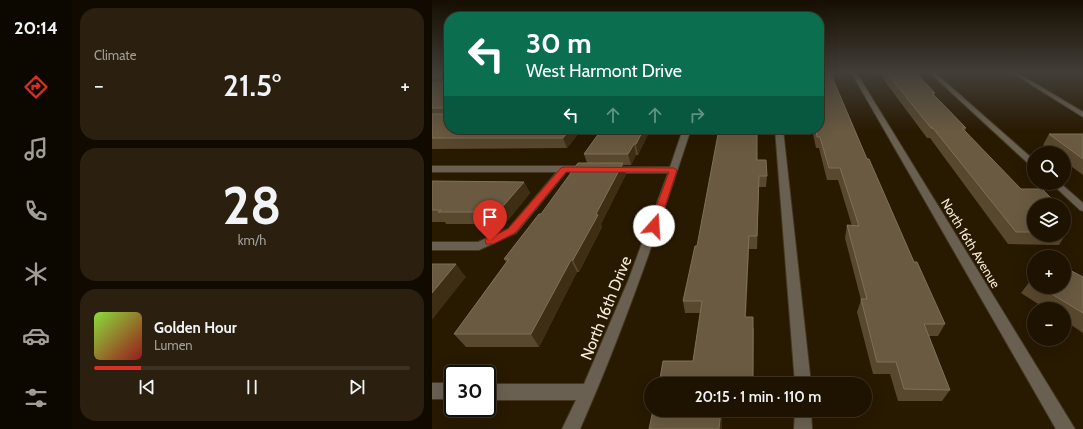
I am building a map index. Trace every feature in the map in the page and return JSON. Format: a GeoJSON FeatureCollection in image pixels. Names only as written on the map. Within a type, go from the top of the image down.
{"type":"FeatureCollection","features":[{"type":"Feature","properties":{"kind":"street","name":"North 16th Avenue"},"geometry":{"type":"LineString","coordinates":[[864,92],[1066,429]]}},
{"type":"Feature","properties":{"kind":"street"},"geometry":{"type":"LineString","coordinates":[[953,92],[1027,158]]}},
{"type":"Feature","properties":{"kind":"street"},"geometry":{"type":"LineString","coordinates":[[1046,92],[1083,115]]}},
{"type":"Feature","properties":{"kind":"street","name":"North 16th Drive"},"geometry":{"type":"LineString","coordinates":[[571,429],[589,392],[617,326],[674,170],[685,134]]}},
{"type":"Feature","properties":{"kind":"street"},"geometry":{"type":"LineString","coordinates":[[779,134],[802,377]]}},
{"type":"Feature","properties":{"kind":"street"},"geometry":{"type":"LineString","coordinates":[[432,169],[674,170]]}},
{"type":"Feature","properties":{"kind":"street"},"geometry":{"type":"LineString","coordinates":[[432,246],[479,246],[512,231],[564,169]]}},
{"type":"Feature","properties":{"kind":"street"},"geometry":{"type":"LineString","coordinates":[[1063,190],[1083,208]]}},
{"type":"Feature","properties":{"kind":"street"},"geometry":{"type":"LineString","coordinates":[[432,391],[444,391]]}},
{"type":"Feature","properties":{"kind":"street"},"geometry":{"type":"LineString","coordinates":[[496,392],[589,392]]}},
{"type":"Feature","properties":{"kind":"street"},"geometry":{"type":"LineString","coordinates":[[803,417],[803,429]]}},
{"type":"Feature","properties":{"kind":"building"},"geometry":{"type":"Polygon","coordinates":[[[432,92],[444,92],[444,108],[432,108],[432,92]]]}},
{"type":"Feature","properties":{"kind":"building"},"geometry":{"type":"Polygon","coordinates":[[[824,92],[839,92],[914,262],[917,262],[945,324],[924,324],[950,390],[904,389],[896,362],[877,362],[861,299],[867,299],[847,225],[859,226],[840,168],[829,168],[820,137],[817,137],[817,134],[824,134],[824,92]]]}},
{"type":"Feature","properties":{"kind":"building"},"geometry":{"type":"Polygon","coordinates":[[[902,92],[934,92],[935,93],[932,93],[966,128],[962,128],[1021,189],[1043,190],[1051,198],[1027,198],[1027,232],[1016,232],[933,128],[931,128],[902,92]]]}},
{"type":"Feature","properties":{"kind":"building"},"geometry":{"type":"Polygon","coordinates":[[[432,114],[444,114],[444,134],[566,134],[563,138],[432,138],[432,114]]]}},
{"type":"Feature","properties":{"kind":"building"},"geometry":{"type":"Polygon","coordinates":[[[598,134],[641,134],[628,154],[584,154],[598,134]]]}},
{"type":"Feature","properties":{"kind":"building"},"geometry":{"type":"Polygon","coordinates":[[[718,134],[757,134],[757,160],[766,160],[767,176],[759,176],[757,236],[749,236],[745,317],[753,317],[753,377],[660,377],[663,361],[693,361],[702,301],[683,301],[695,246],[697,246],[718,134]]]}},
{"type":"Feature","properties":{"kind":"building"},"geometry":{"type":"Polygon","coordinates":[[[1049,134],[1083,134],[1083,159],[1071,150],[1071,146],[1065,146],[1049,134]]]}},
{"type":"Feature","properties":{"kind":"building"},"geometry":{"type":"Polygon","coordinates":[[[578,163],[623,163],[596,214],[598,215],[573,260],[571,260],[531,334],[454,334],[509,259],[504,259],[539,214],[541,214],[578,163]]]}},
{"type":"Feature","properties":{"kind":"building"},"geometry":{"type":"Polygon","coordinates":[[[432,181],[524,182],[498,212],[438,212],[441,210],[432,210],[432,181]]]}},
{"type":"Feature","properties":{"kind":"building"},"geometry":{"type":"Polygon","coordinates":[[[432,264],[456,264],[432,293],[432,264]]]}},
{"type":"Feature","properties":{"kind":"building"},"geometry":{"type":"Polygon","coordinates":[[[1071,271],[1083,277],[1083,313],[1071,306],[1071,302],[1065,302],[1052,294],[1071,294],[1071,271]]]}},
{"type":"Feature","properties":{"kind":"building"},"geometry":{"type":"Polygon","coordinates":[[[652,417],[720,417],[719,429],[649,429],[652,417]]]}},
{"type":"Feature","properties":{"kind":"route"},"geometry":{"type":"LineString","coordinates":[[490,241],[512,231],[564,169],[674,170],[654,226]]}}]}
